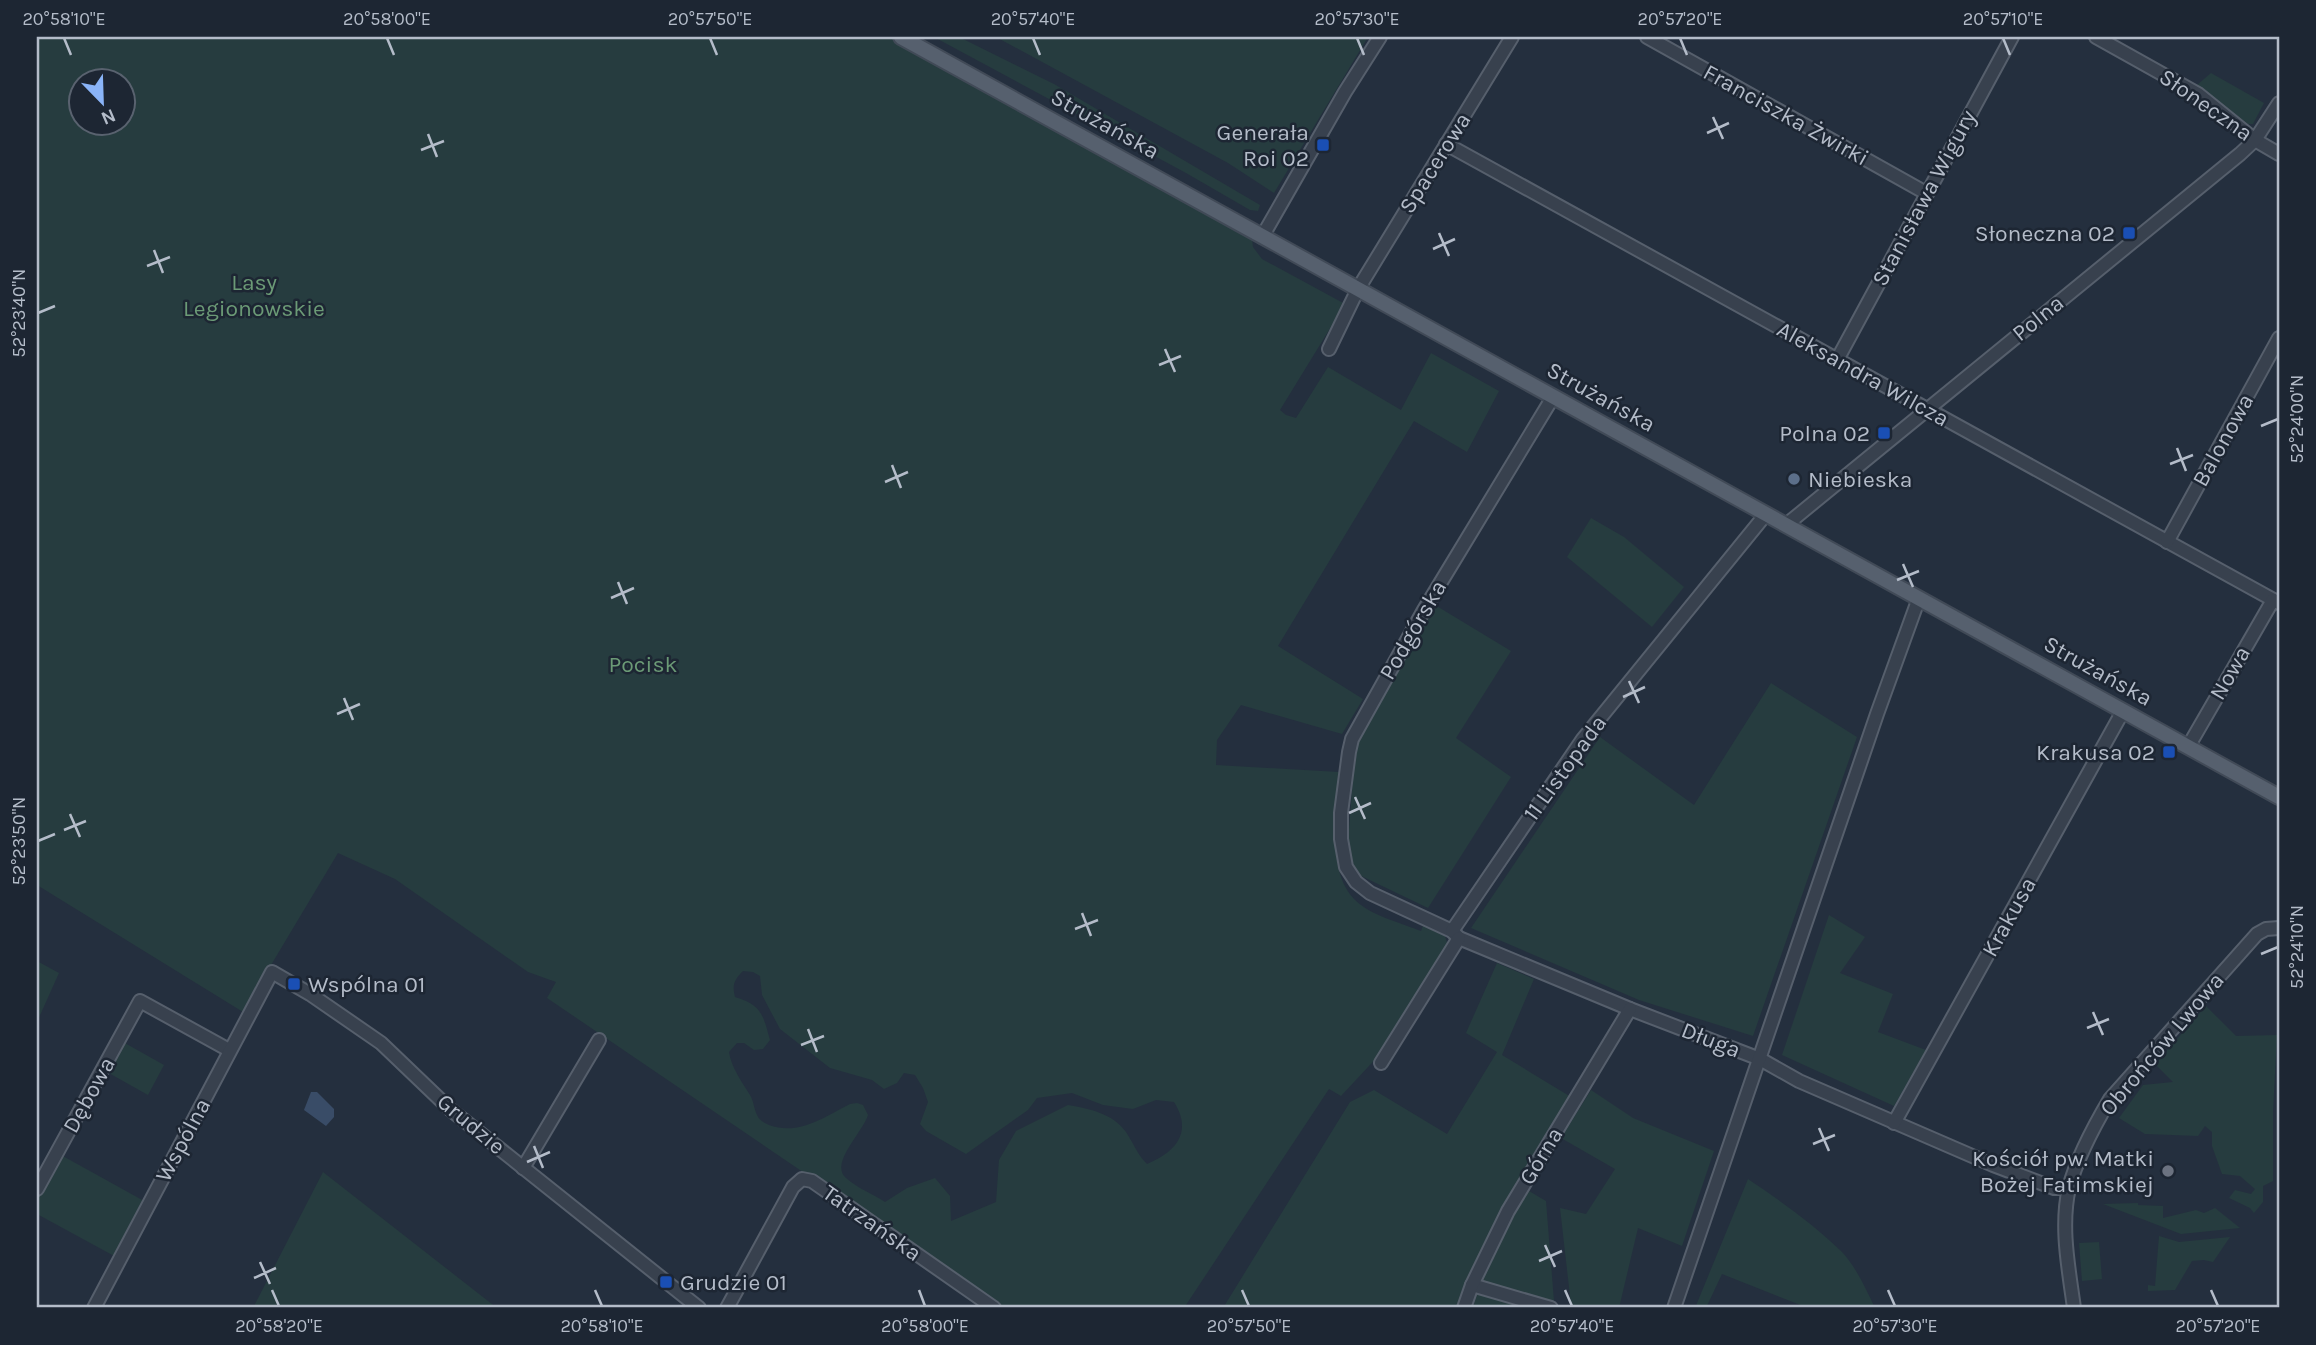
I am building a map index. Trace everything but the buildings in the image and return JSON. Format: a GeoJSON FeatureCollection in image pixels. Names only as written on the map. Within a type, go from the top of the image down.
{"type":"FeatureCollection","features":[{"type":"Feature","properties":{"kind":"main road","name":"Strużańska"},"geometry":{"type":"LineString","coordinates":[[901,37],[2279,797]]}},
{"type":"Feature","properties":{"kind":"street"},"geometry":{"type":"LineString","coordinates":[[1262,237],[1345,92],[1380,37]]}},
{"type":"Feature","properties":{"kind":"street","name":"Spacerowa"},"geometry":{"type":"LineString","coordinates":[[1329,349],[1358,289],[1512,37]]}},
{"type":"Feature","properties":{"kind":"street","name":"Franciszka Żwirki"},"geometry":{"type":"LineString","coordinates":[[1647,37],[1926,193]]}},
{"type":"Feature","properties":{"kind":"street","name":"Stanisława Wigury"},"geometry":{"type":"LineString","coordinates":[[1837,360],[2012,37]]}},
{"type":"Feature","properties":{"kind":"street","name":"Słoneczna"},"geometry":{"type":"LineString","coordinates":[[2096,37],[2198,94],[2255,140],[2279,154]]}},
{"type":"Feature","properties":{"kind":"street","name":"Polna"},"geometry":{"type":"LineString","coordinates":[[1786,524],[2240,154],[2255,140],[2279,103]]}},
{"type":"Feature","properties":{"kind":"street","name":"Aleksandra Wilcza"},"geometry":{"type":"LineString","coordinates":[[1447,144],[2276,602]]}},
{"type":"Feature","properties":{"kind":"street","name":"Balonowa"},"geometry":{"type":"LineString","coordinates":[[2167,542],[2279,338]]}},
{"type":"Feature","properties":{"kind":"street","name":"Podgórska"},"geometry":{"type":"LineString","coordinates":[[1356,882],[1346,867],[1341,839],[1341,813],[1352,739],[1424,610],[1553,397]]}},
{"type":"Feature","properties":{"kind":"street","name":"11 Listopada"},"geometry":{"type":"LineString","coordinates":[[1381,1063],[1455,935],[1583,738],[1766,514]]}},
{"type":"Feature","properties":{"kind":"street"},"geometry":{"type":"LineString","coordinates":[[1674,1308],[1919,598]]}},
{"type":"Feature","properties":{"kind":"street","name":"Nowa"},"geometry":{"type":"LineString","coordinates":[[2188,747],[2276,602]]}},
{"type":"Feature","properties":{"kind":"street","name":"Krakusa"},"geometry":{"type":"LineString","coordinates":[[1894,1123],[2123,711]]}},
{"type":"Feature","properties":{"kind":"street","name":"Długa"},"geometry":{"type":"LineString","coordinates":[[1356,882],[1370,893],[1455,935],[1630,1009],[1759,1059],[1799,1081],[2035,1182],[2054,1188],[2069,1188]]}},
{"type":"Feature","properties":{"kind":"street","name":"Obrońców Lwowa"},"geometry":{"type":"LineString","coordinates":[[2074,1308],[2067,1258],[2069,1188],[2094,1126],[2110,1098],[2257,934],[2266,929],[2279,928]]}},
{"type":"Feature","properties":{"kind":"street","name":"Wspólna"},"geometry":{"type":"LineString","coordinates":[[94,1308],[272,972]]}},
{"type":"Feature","properties":{"kind":"street","name":"Grudzie"},"geometry":{"type":"LineString","coordinates":[[272,972],[310,994],[382,1043],[451,1110],[699,1308]]}},
{"type":"Feature","properties":{"kind":"street","name":"Dębowa"},"geometry":{"type":"LineString","coordinates":[[37,1189],[141,1001],[229,1050]]}},
{"type":"Feature","properties":{"kind":"street","name":"Górna"},"geometry":{"type":"LineString","coordinates":[[1464,1308],[1472,1285],[1508,1212],[1630,1009]]}},
{"type":"Feature","properties":{"kind":"street"},"geometry":{"type":"LineString","coordinates":[[523,1168],[598,1040]]}},
{"type":"Feature","properties":{"kind":"street","name":"Tatrzańska"},"geometry":{"type":"LineString","coordinates":[[727,1308],[793,1188],[802,1180],[812,1181],[993,1308]]}},
{"type":"Feature","properties":{"kind":"street"},"geometry":{"type":"LineString","coordinates":[[1472,1285],[1551,1308]]}},
{"type":"Feature","properties":{"kind":"green space"},"geometry":{"type":"Polygon","coordinates":[[[37,37],[890,37],[1252,239],[1253,247],[1262,259],[1345,304],[1280,410],[1286,415],[1296,418],[1328,367],[1401,410],[1431,353],[1499,391],[1467,452],[1414,421],[1278,646],[1363,699],[1342,734],[1241,705],[1217,740],[1216,765],[1339,772],[1335,844],[1337,862],[1349,893],[1367,909],[1390,920],[1421,931],[1424,923],[1445,936],[1448,946],[1382,1052],[1341,1096],[1329,1089],[1184,1308],[1003,1308],[547,998],[556,982],[528,972],[395,879],[338,853],[243,1012],[37,885],[37,37]],[[743,971],[738,977],[734,983],[735,997],[751,1004],[760,1012],[770,1040],[763,1049],[754,1050],[744,1043],[737,1043],[729,1052],[734,1069],[751,1098],[758,1117],[769,1125],[780,1128],[801,1127],[850,1104],[863,1105],[868,1115],[844,1156],[842,1172],[850,1182],[885,1202],[907,1188],[935,1178],[950,1196],[951,1221],[996,1202],[999,1160],[1016,1131],[1068,1105],[1092,1110],[1114,1120],[1126,1132],[1147,1164],[1166,1153],[1178,1140],[1182,1123],[1174,1102],[1156,1100],[1133,1109],[1103,1105],[1072,1093],[1037,1098],[1028,1110],[966,1154],[926,1131],[920,1124],[928,1102],[915,1075],[904,1073],[897,1083],[884,1089],[872,1080],[830,1068],[780,1029],[762,995],[760,976],[743,971]]]}},
{"type":"Feature","properties":{"kind":"green space"},"geometry":{"type":"Polygon","coordinates":[[[934,37],[959,37],[1054,84],[1260,205],[1258,211],[1250,210],[934,37]]]}},
{"type":"Feature","properties":{"kind":"green space"},"geometry":{"type":"Polygon","coordinates":[[[996,37],[1368,37],[1274,193],[1228,163],[996,37]]]}},
{"type":"Feature","properties":{"kind":"green space"},"geometry":{"type":"Polygon","coordinates":[[[2211,73],[2264,103],[2253,124],[2248,124],[2197,85],[2211,73]]]}},
{"type":"Feature","properties":{"kind":"green space"},"geometry":{"type":"Polygon","coordinates":[[[1591,518],[1624,537],[1684,587],[1652,627],[1567,557],[1591,518]]]}},
{"type":"Feature","properties":{"kind":"green space"},"geometry":{"type":"Polygon","coordinates":[[[1435,605],[1511,651],[1456,738],[1511,777],[1428,908],[1353,872],[1348,842],[1356,739],[1435,605]]]}},
{"type":"Feature","properties":{"kind":"green space"},"geometry":{"type":"Polygon","coordinates":[[[1771,683],[1857,737],[1753,1036],[1639,1000],[1471,928],[1600,737],[1694,805],[1771,683]]]}},
{"type":"Feature","properties":{"kind":"green space"},"geometry":{"type":"Polygon","coordinates":[[[1829,915],[1865,937],[1840,973],[1893,994],[1878,1032],[1926,1050],[1894,1106],[1782,1055],[1829,915]]]}},
{"type":"Feature","properties":{"kind":"green space"},"geometry":{"type":"Polygon","coordinates":[[[37,961],[59,973],[37,1022],[37,961]]]}},
{"type":"Feature","properties":{"kind":"green space"},"geometry":{"type":"Polygon","coordinates":[[[1497,963],[1534,979],[1502,1055],[1571,1097],[1494,1225],[1458,1308],[1223,1308],[1350,1102],[1374,1090],[1447,1134],[1497,1052],[1466,1033],[1497,963]]]}},
{"type":"Feature","properties":{"kind":"green space"},"geometry":{"type":"Polygon","coordinates":[[[2206,1006],[2236,1036],[2277,1035],[2273,1181],[2263,1186],[2263,1202],[2254,1213],[2250,1208],[2229,1198],[2235,1190],[2251,1194],[2255,1189],[2240,1176],[2222,1174],[2212,1146],[2212,1132],[2205,1126],[2198,1136],[2145,1134],[2119,1118],[2143,1085],[2173,1082],[2155,1064],[2206,1006]]]}},
{"type":"Feature","properties":{"kind":"green space"},"geometry":{"type":"Polygon","coordinates":[[[123,1042],[164,1065],[148,1095],[107,1072],[123,1042]]]}},
{"type":"Feature","properties":{"kind":"green space"},"geometry":{"type":"Polygon","coordinates":[[[1591,1090],[1633,1118],[1714,1151],[1682,1246],[1638,1228],[1619,1308],[1584,1308],[1571,1305],[1560,1208],[1586,1214],[1615,1169],[1561,1138],[1591,1090]]]}},
{"type":"Feature","properties":{"kind":"green space"},"geometry":{"type":"Polygon","coordinates":[[[61,1155],[144,1201],[116,1257],[37,1214],[37,1199],[61,1155]]]}},
{"type":"Feature","properties":{"kind":"green space"},"geometry":{"type":"Polygon","coordinates":[[[323,1172],[497,1308],[253,1308],[323,1172]]]}},
{"type":"Feature","properties":{"kind":"green space"},"geometry":{"type":"Polygon","coordinates":[[[1748,1179],[1809,1223],[1842,1252],[1856,1271],[1875,1308],[1808,1308],[1722,1274],[1706,1308],[1695,1308],[1748,1179]]]}},
{"type":"Feature","properties":{"kind":"green space"},"geometry":{"type":"Polygon","coordinates":[[[1529,1191],[1546,1201],[1554,1301],[1480,1282],[1504,1229],[1529,1191]]]}},
{"type":"Feature","properties":{"kind":"green space"},"geometry":{"type":"Polygon","coordinates":[[[2138,1203],[2163,1206],[2163,1218],[2196,1210],[2204,1213],[2215,1208],[2240,1228],[2181,1234],[2103,1204],[2138,1203]]]}},
{"type":"Feature","properties":{"kind":"green space"},"geometry":{"type":"Polygon","coordinates":[[[2159,1236],[2179,1242],[2230,1237],[2213,1262],[2192,1261],[2175,1290],[2148,1291],[2148,1285],[2155,1286],[2159,1236]]]}},
{"type":"Feature","properties":{"kind":"green space"},"geometry":{"type":"Polygon","coordinates":[[[2099,1242],[2102,1279],[2082,1281],[2079,1243],[2099,1242]]]}},
{"type":"Feature","properties":{"kind":"green space"},"geometry":{"type":"Polygon","coordinates":[[[1477,1294],[1531,1308],[1473,1308],[1477,1294]]]}},
{"type":"Feature","properties":{"kind":"water"},"geometry":{"type":"Polygon","coordinates":[[[311,1092],[317,1092],[334,1109],[334,1117],[326,1126],[304,1110],[311,1092]]]}},
{"type":"Feature","properties":{"kind":"place","name":"Generała Roi 02"},"geometry":{"type":"Point","coordinates":[1323,145]}},
{"type":"Feature","properties":{"kind":"place","name":"Słoneczna 02"},"geometry":{"type":"Point","coordinates":[2129,233]}},
{"type":"Feature","properties":{"kind":"place","name":"Polna 02"},"geometry":{"type":"Point","coordinates":[1884,433]}},
{"type":"Feature","properties":{"kind":"place","name":"Niebieska"},"geometry":{"type":"Point","coordinates":[1794,479]}},
{"type":"Feature","properties":{"kind":"place","name":"Krakusa 02"},"geometry":{"type":"Point","coordinates":[2169,752]}},
{"type":"Feature","properties":{"kind":"place","name":"Wspólna 01"},"geometry":{"type":"Point","coordinates":[294,984]}},
{"type":"Feature","properties":{"kind":"place","name":"Kościół pw. Matki Bożej Fatimskiej"},"geometry":{"type":"Point","coordinates":[2168,1171]}},
{"type":"Feature","properties":{"kind":"place","name":"Grudzie 01"},"geometry":{"type":"Point","coordinates":[666,1282]}},
{"type":"Feature","properties":{"kind":"park label","name":"Lasy Legionowskie"},"geometry":{"type":"Point","coordinates":[254,295]}},
{"type":"Feature","properties":{"kind":"park label","name":"Pocisk"},"geometry":{"type":"Point","coordinates":[643,664]}}]}
